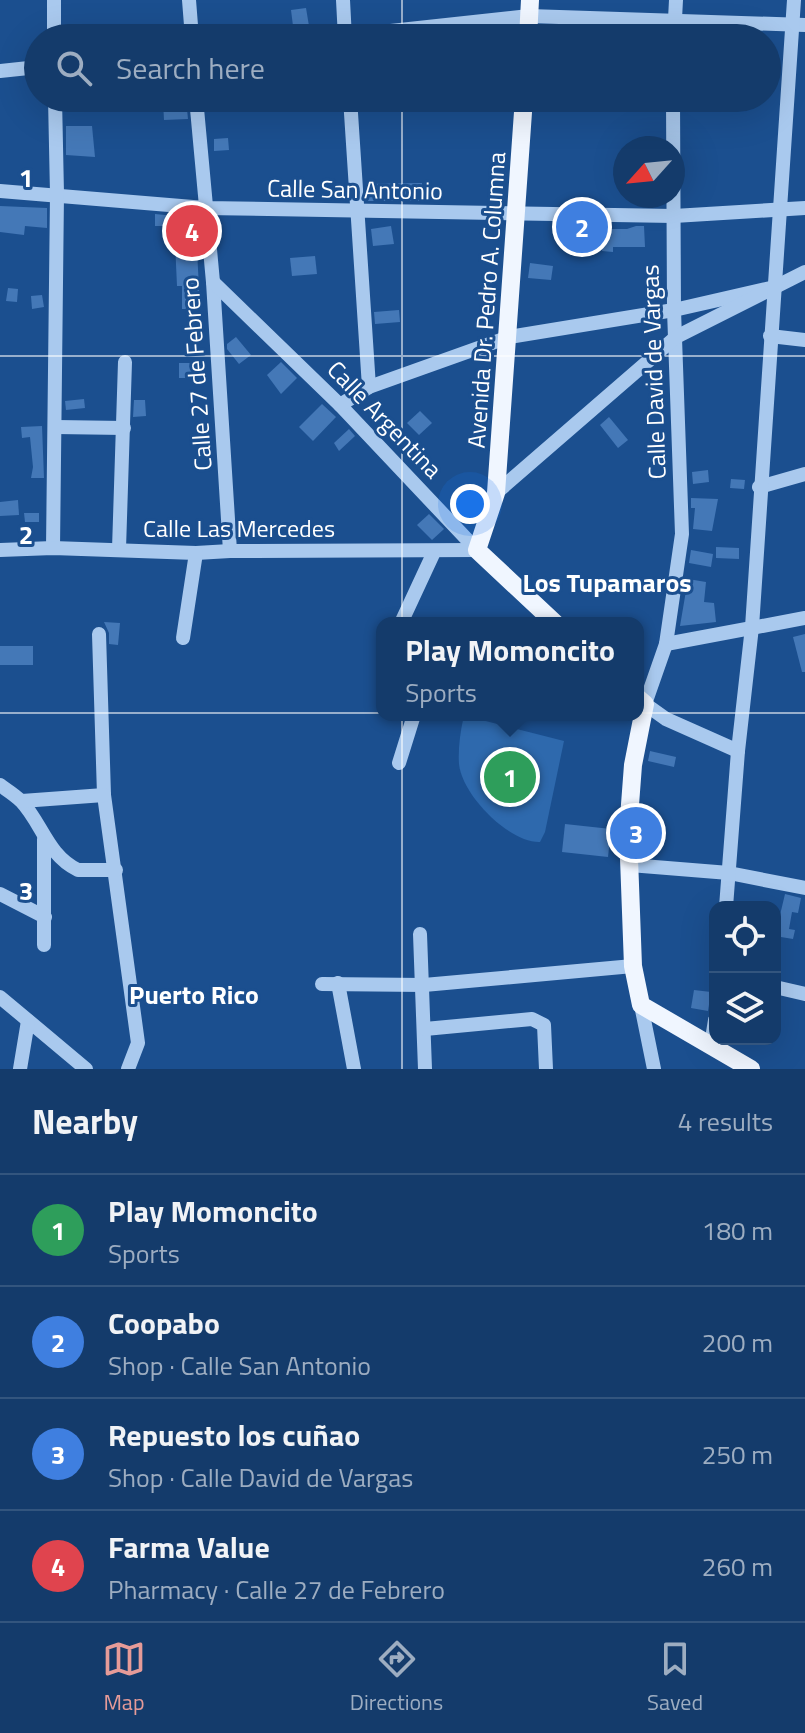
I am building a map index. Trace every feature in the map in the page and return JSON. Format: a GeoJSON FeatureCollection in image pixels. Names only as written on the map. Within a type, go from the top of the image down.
{"type":"FeatureCollection","features":[{"type":"Feature","properties":{"kind":"main road","name":"Avenida Dr. Pedro A. Columna"},"geometry":{"type":"LineString","coordinates":[[477,550],[496,493],[523,112]]}},
{"type":"Feature","properties":{"kind":"main road","name":"Calle Argentina"},"geometry":{"type":"LineString","coordinates":[[477,550],[546,617]]}},
{"type":"Feature","properties":{"kind":"main road"},"geometry":{"type":"LineString","coordinates":[[638,721],[628,831],[633,966],[641,1005],[709,1044]]}},
{"type":"Feature","properties":{"kind":"main road"},"geometry":{"type":"LineString","coordinates":[[711,1045],[751,1069]]}},
{"type":"Feature","properties":{"kind":"street"},"geometry":{"type":"LineString","coordinates":[[54,0],[54,24]]}},
{"type":"Feature","properties":{"kind":"street"},"geometry":{"type":"LineString","coordinates":[[189,0],[191,24]]}},
{"type":"Feature","properties":{"kind":"street"},"geometry":{"type":"LineString","coordinates":[[343,0],[344,24]]}},
{"type":"Feature","properties":{"kind":"street"},"geometry":{"type":"LineString","coordinates":[[674,24],[676,0]]}},
{"type":"Feature","properties":{"kind":"street"},"geometry":{"type":"LineString","coordinates":[[727,901],[738,751],[752,627],[779,212],[798,25],[794,0]]}},
{"type":"Feature","properties":{"kind":"street"},"geometry":{"type":"LineString","coordinates":[[428,24],[530,8],[674,20],[773,24]]}},
{"type":"Feature","properties":{"kind":"street"},"geometry":{"type":"LineString","coordinates":[[0,71],[24,68]]}},
{"type":"Feature","properties":{"kind":"street"},"geometry":{"type":"LineString","coordinates":[[53,548],[55,112]]}},
{"type":"Feature","properties":{"kind":"street","name":"Calle 27 de Febrero"},"geometry":{"type":"LineString","coordinates":[[197,112],[213,282],[230,551]]}},
{"type":"Feature","properties":{"kind":"street"},"geometry":{"type":"LineString","coordinates":[[351,112],[369,387]]}},
{"type":"Feature","properties":{"kind":"street","name":"Calle David de Vargas"},"geometry":{"type":"LineString","coordinates":[[644,695],[666,644],[682,534],[674,310],[673,112]]}},
{"type":"Feature","properties":{"kind":"street","name":"Calle San Antonio"},"geometry":{"type":"LineString","coordinates":[[0,191],[205,208],[674,216],[779,212],[805,208]]}},
{"type":"Feature","properties":{"kind":"street"},"geometry":{"type":"LineString","coordinates":[[496,493],[676,337],[805,272]]}},
{"type":"Feature","properties":{"kind":"street","name":"Calle Argentina"},"geometry":{"type":"LineString","coordinates":[[213,282],[340,405],[477,550]]}},
{"type":"Feature","properties":{"kind":"street"},"geometry":{"type":"LineString","coordinates":[[340,405],[369,387],[509,337],[674,310],[775,287]]}},
{"type":"Feature","properties":{"kind":"street"},"geometry":{"type":"LineString","coordinates":[[770,336],[805,340]]}},
{"type":"Feature","properties":{"kind":"street"},"geometry":{"type":"LineString","coordinates":[[119,549],[125,362]]}},
{"type":"Feature","properties":{"kind":"street"},"geometry":{"type":"LineString","coordinates":[[56,427],[124,428]]}},
{"type":"Feature","properties":{"kind":"street"},"geometry":{"type":"LineString","coordinates":[[759,487],[805,474]]}},
{"type":"Feature","properties":{"kind":"street","name":"Calle Las Mercedes"},"geometry":{"type":"LineString","coordinates":[[0,550],[119,549],[196,553],[477,550]]}},
{"type":"Feature","properties":{"kind":"street"},"geometry":{"type":"LineString","coordinates":[[404,617],[434,552]]}},
{"type":"Feature","properties":{"kind":"street"},"geometry":{"type":"LineString","coordinates":[[183,638],[196,553]]}},
{"type":"Feature","properties":{"kind":"street"},"geometry":{"type":"LineString","coordinates":[[666,644],[805,618]]}},
{"type":"Feature","properties":{"kind":"street"},"geometry":{"type":"LineString","coordinates":[[99,634],[104,795],[138,1043],[128,1069]]}},
{"type":"Feature","properties":{"kind":"street"},"geometry":{"type":"LineString","coordinates":[[644,677],[658,667]]}},
{"type":"Feature","properties":{"kind":"street"},"geometry":{"type":"LineString","coordinates":[[644,703],[666,719],[738,751]]}},
{"type":"Feature","properties":{"kind":"street"},"geometry":{"type":"LineString","coordinates":[[399,763],[412,721]]}},
{"type":"Feature","properties":{"kind":"street"},"geometry":{"type":"LineString","coordinates":[[0,785],[22,801],[44,839],[75,869],[116,870]]}},
{"type":"Feature","properties":{"kind":"street"},"geometry":{"type":"LineString","coordinates":[[22,801],[104,795]]}},
{"type":"Feature","properties":{"kind":"street"},"geometry":{"type":"LineString","coordinates":[[44,839],[44,945]]}},
{"type":"Feature","properties":{"kind":"street"},"geometry":{"type":"LineString","coordinates":[[630,865],[729,873],[805,888]]}},
{"type":"Feature","properties":{"kind":"street"},"geometry":{"type":"LineString","coordinates":[[0,894],[45,917]]}},
{"type":"Feature","properties":{"kind":"street"},"geometry":{"type":"LineString","coordinates":[[420,934],[425,1069]]}},
{"type":"Feature","properties":{"kind":"street"},"geometry":{"type":"LineString","coordinates":[[354,1069],[330,983],[424,985],[633,966]]}},
{"type":"Feature","properties":{"kind":"street"},"geometry":{"type":"LineString","coordinates":[[781,988],[805,994]]}},
{"type":"Feature","properties":{"kind":"street"},"geometry":{"type":"LineString","coordinates":[[0,997],[86,1069]]}},
{"type":"Feature","properties":{"kind":"street"},"geometry":{"type":"LineString","coordinates":[[641,1005],[654,1069]]}},
{"type":"Feature","properties":{"kind":"street"},"geometry":{"type":"LineString","coordinates":[[425,1029],[532,1019],[544,1025],[546,1069]]}},
{"type":"Feature","properties":{"kind":"street"},"geometry":{"type":"LineString","coordinates":[[20,1069],[28,1021]]}},
{"type":"Feature","properties":{"kind":"shaded area"},"geometry":{"type":"Polygon","coordinates":[[[463,721],[486,721],[564,741],[545,832],[540,842],[515,835],[478,803],[462,776],[460,736],[463,721]]]}},
{"type":"Feature","properties":{"kind":"building"},"geometry":{"type":"Polygon","coordinates":[[[306,8],[309,24],[293,24],[291,10],[306,8]]]}},
{"type":"Feature","properties":{"kind":"building"},"geometry":{"type":"Polygon","coordinates":[[[164,112],[187,112],[188,119],[164,120],[164,112]]]}},
{"type":"Feature","properties":{"kind":"building"},"geometry":{"type":"Polygon","coordinates":[[[66,126],[92,126],[95,157],[66,155],[66,126]]]}},
{"type":"Feature","properties":{"kind":"building"},"geometry":{"type":"Polygon","coordinates":[[[228,138],[229,150],[214,151],[214,139],[228,138]]]}},
{"type":"Feature","properties":{"kind":"building"},"geometry":{"type":"Polygon","coordinates":[[[422,183],[422,201],[368,201],[368,184],[422,183]]]}},
{"type":"Feature","properties":{"kind":"building"},"geometry":{"type":"Polygon","coordinates":[[[0,206],[47,208],[47,228],[25,226],[24,235],[0,232],[0,206]]]}},
{"type":"Feature","properties":{"kind":"building"},"geometry":{"type":"Polygon","coordinates":[[[155,214],[175,216],[175,226],[155,226],[155,214]]]}},
{"type":"Feature","properties":{"kind":"building"},"geometry":{"type":"Polygon","coordinates":[[[391,226],[394,244],[373,246],[371,229],[391,226]]]}},
{"type":"Feature","properties":{"kind":"building"},"geometry":{"type":"Polygon","coordinates":[[[644,226],[645,247],[613,247],[613,252],[602,251],[603,229],[644,226]]]}},
{"type":"Feature","properties":{"kind":"building"},"geometry":{"type":"Polygon","coordinates":[[[171,234],[193,234],[193,249],[197,249],[200,309],[182,309],[182,286],[177,286],[175,242],[171,242],[171,234]]]}},
{"type":"Feature","properties":{"kind":"building"},"geometry":{"type":"Polygon","coordinates":[[[315,256],[317,274],[292,276],[290,258],[315,256]]]}},
{"type":"Feature","properties":{"kind":"building"},"geometry":{"type":"Polygon","coordinates":[[[530,263],[553,266],[551,280],[528,278],[530,263]]]}},
{"type":"Feature","properties":{"kind":"building"},"geometry":{"type":"Polygon","coordinates":[[[8,288],[18,289],[17,302],[6,301],[8,288]]]}},
{"type":"Feature","properties":{"kind":"building"},"geometry":{"type":"Polygon","coordinates":[[[42,295],[44,307],[32,309],[31,296],[42,295]]]}},
{"type":"Feature","properties":{"kind":"building"},"geometry":{"type":"Polygon","coordinates":[[[399,310],[400,322],[375,324],[374,312],[399,310]]]}},
{"type":"Feature","properties":{"kind":"building"},"geometry":{"type":"Polygon","coordinates":[[[236,337],[251,355],[239,364],[227,349],[227,344],[236,337]]]}},
{"type":"Feature","properties":{"kind":"building"},"geometry":{"type":"Polygon","coordinates":[[[281,362],[297,378],[281,394],[267,375],[281,362]]]}},
{"type":"Feature","properties":{"kind":"building"},"geometry":{"type":"Polygon","coordinates":[[[179,363],[202,363],[202,378],[179,378],[179,363]]]}},
{"type":"Feature","properties":{"kind":"building"},"geometry":{"type":"Polygon","coordinates":[[[84,399],[85,408],[66,410],[65,401],[84,399]]]}},
{"type":"Feature","properties":{"kind":"building"},"geometry":{"type":"Polygon","coordinates":[[[134,400],[145,400],[146,416],[133,417],[134,400]]]}},
{"type":"Feature","properties":{"kind":"building"},"geometry":{"type":"Polygon","coordinates":[[[322,404],[336,417],[313,441],[299,427],[322,404]]]}},
{"type":"Feature","properties":{"kind":"building"},"geometry":{"type":"Polygon","coordinates":[[[420,411],[432,423],[419,435],[407,423],[420,411]]]}},
{"type":"Feature","properties":{"kind":"building"},"geometry":{"type":"Polygon","coordinates":[[[609,417],[628,440],[618,448],[600,425],[609,417]]]}},
{"type":"Feature","properties":{"kind":"building"},"geometry":{"type":"Polygon","coordinates":[[[42,426],[44,478],[31,478],[30,437],[22,438],[21,427],[42,426]]]}},
{"type":"Feature","properties":{"kind":"building"},"geometry":{"type":"Polygon","coordinates":[[[349,429],[355,436],[339,451],[334,443],[349,429]]]}},
{"type":"Feature","properties":{"kind":"building"},"geometry":{"type":"Polygon","coordinates":[[[708,470],[709,482],[693,484],[692,472],[708,470]]]}},
{"type":"Feature","properties":{"kind":"building"},"geometry":{"type":"Polygon","coordinates":[[[731,479],[745,480],[744,489],[730,488],[731,479]]]}},
{"type":"Feature","properties":{"kind":"building"},"geometry":{"type":"Polygon","coordinates":[[[691,498],[718,499],[712,531],[693,529],[695,508],[691,508],[691,498]]]}},
{"type":"Feature","properties":{"kind":"building"},"geometry":{"type":"Polygon","coordinates":[[[18,500],[19,515],[0,516],[0,502],[18,500]]]}},
{"type":"Feature","properties":{"kind":"building"},"geometry":{"type":"Polygon","coordinates":[[[24,513],[39,513],[39,522],[25,522],[24,513]]]}},
{"type":"Feature","properties":{"kind":"building"},"geometry":{"type":"Polygon","coordinates":[[[429,514],[444,529],[432,540],[417,525],[429,514]]]}},
{"type":"Feature","properties":{"kind":"building"},"geometry":{"type":"Polygon","coordinates":[[[716,547],[739,548],[739,559],[716,558],[716,547]]]}},
{"type":"Feature","properties":{"kind":"building"},"geometry":{"type":"Polygon","coordinates":[[[691,550],[713,554],[711,567],[689,563],[691,550]]]}},
{"type":"Feature","properties":{"kind":"building"},"geometry":{"type":"Polygon","coordinates":[[[688,579],[706,582],[704,602],[714,603],[716,622],[680,626],[688,579]]]}},
{"type":"Feature","properties":{"kind":"building"},"geometry":{"type":"Polygon","coordinates":[[[104,622],[120,623],[118,645],[109,644],[109,633],[104,622]]]}},
{"type":"Feature","properties":{"kind":"building"},"geometry":{"type":"Polygon","coordinates":[[[805,634],[805,672],[802,672],[793,637],[805,634]]]}},
{"type":"Feature","properties":{"kind":"building"},"geometry":{"type":"Polygon","coordinates":[[[0,646],[33,646],[33,665],[0,665],[0,646]]]}},
{"type":"Feature","properties":{"kind":"building"},"geometry":{"type":"Polygon","coordinates":[[[650,751],[676,757],[674,767],[648,761],[650,751]]]}},
{"type":"Feature","properties":{"kind":"building"},"geometry":{"type":"Polygon","coordinates":[[[565,824],[611,829],[608,857],[562,852],[565,824]]]}},
{"type":"Feature","properties":{"kind":"building"},"geometry":{"type":"Polygon","coordinates":[[[785,894],[801,898],[798,913],[792,912],[789,929],[795,930],[793,939],[781,937],[781,911],[785,894]]]}},
{"type":"Feature","properties":{"kind":"building"},"geometry":{"type":"Polygon","coordinates":[[[694,990],[709,992],[708,1011],[691,1008],[694,990]]]}},
{"type":"Feature","properties":{"kind":"place","name":"Coopabo"},"geometry":{"type":"Point","coordinates":[582,227]}},
{"type":"Feature","properties":{"kind":"place","name":"Farma Value"},"geometry":{"type":"Point","coordinates":[192,231]}},
{"type":"Feature","properties":{"kind":"place","name":"Play Momoncito"},"geometry":{"type":"Point","coordinates":[510,777]}},
{"type":"Feature","properties":{"kind":"place","name":"Repuesto los cuñao"},"geometry":{"type":"Point","coordinates":[636,833]}},
{"type":"Feature","properties":{"kind":"district","name":"Los Tupamaros"},"geometry":{"type":"Point","coordinates":[607,582]}},
{"type":"Feature","properties":{"kind":"district","name":"Puerto Rico"},"geometry":{"type":"Point","coordinates":[194,994]}}]}
